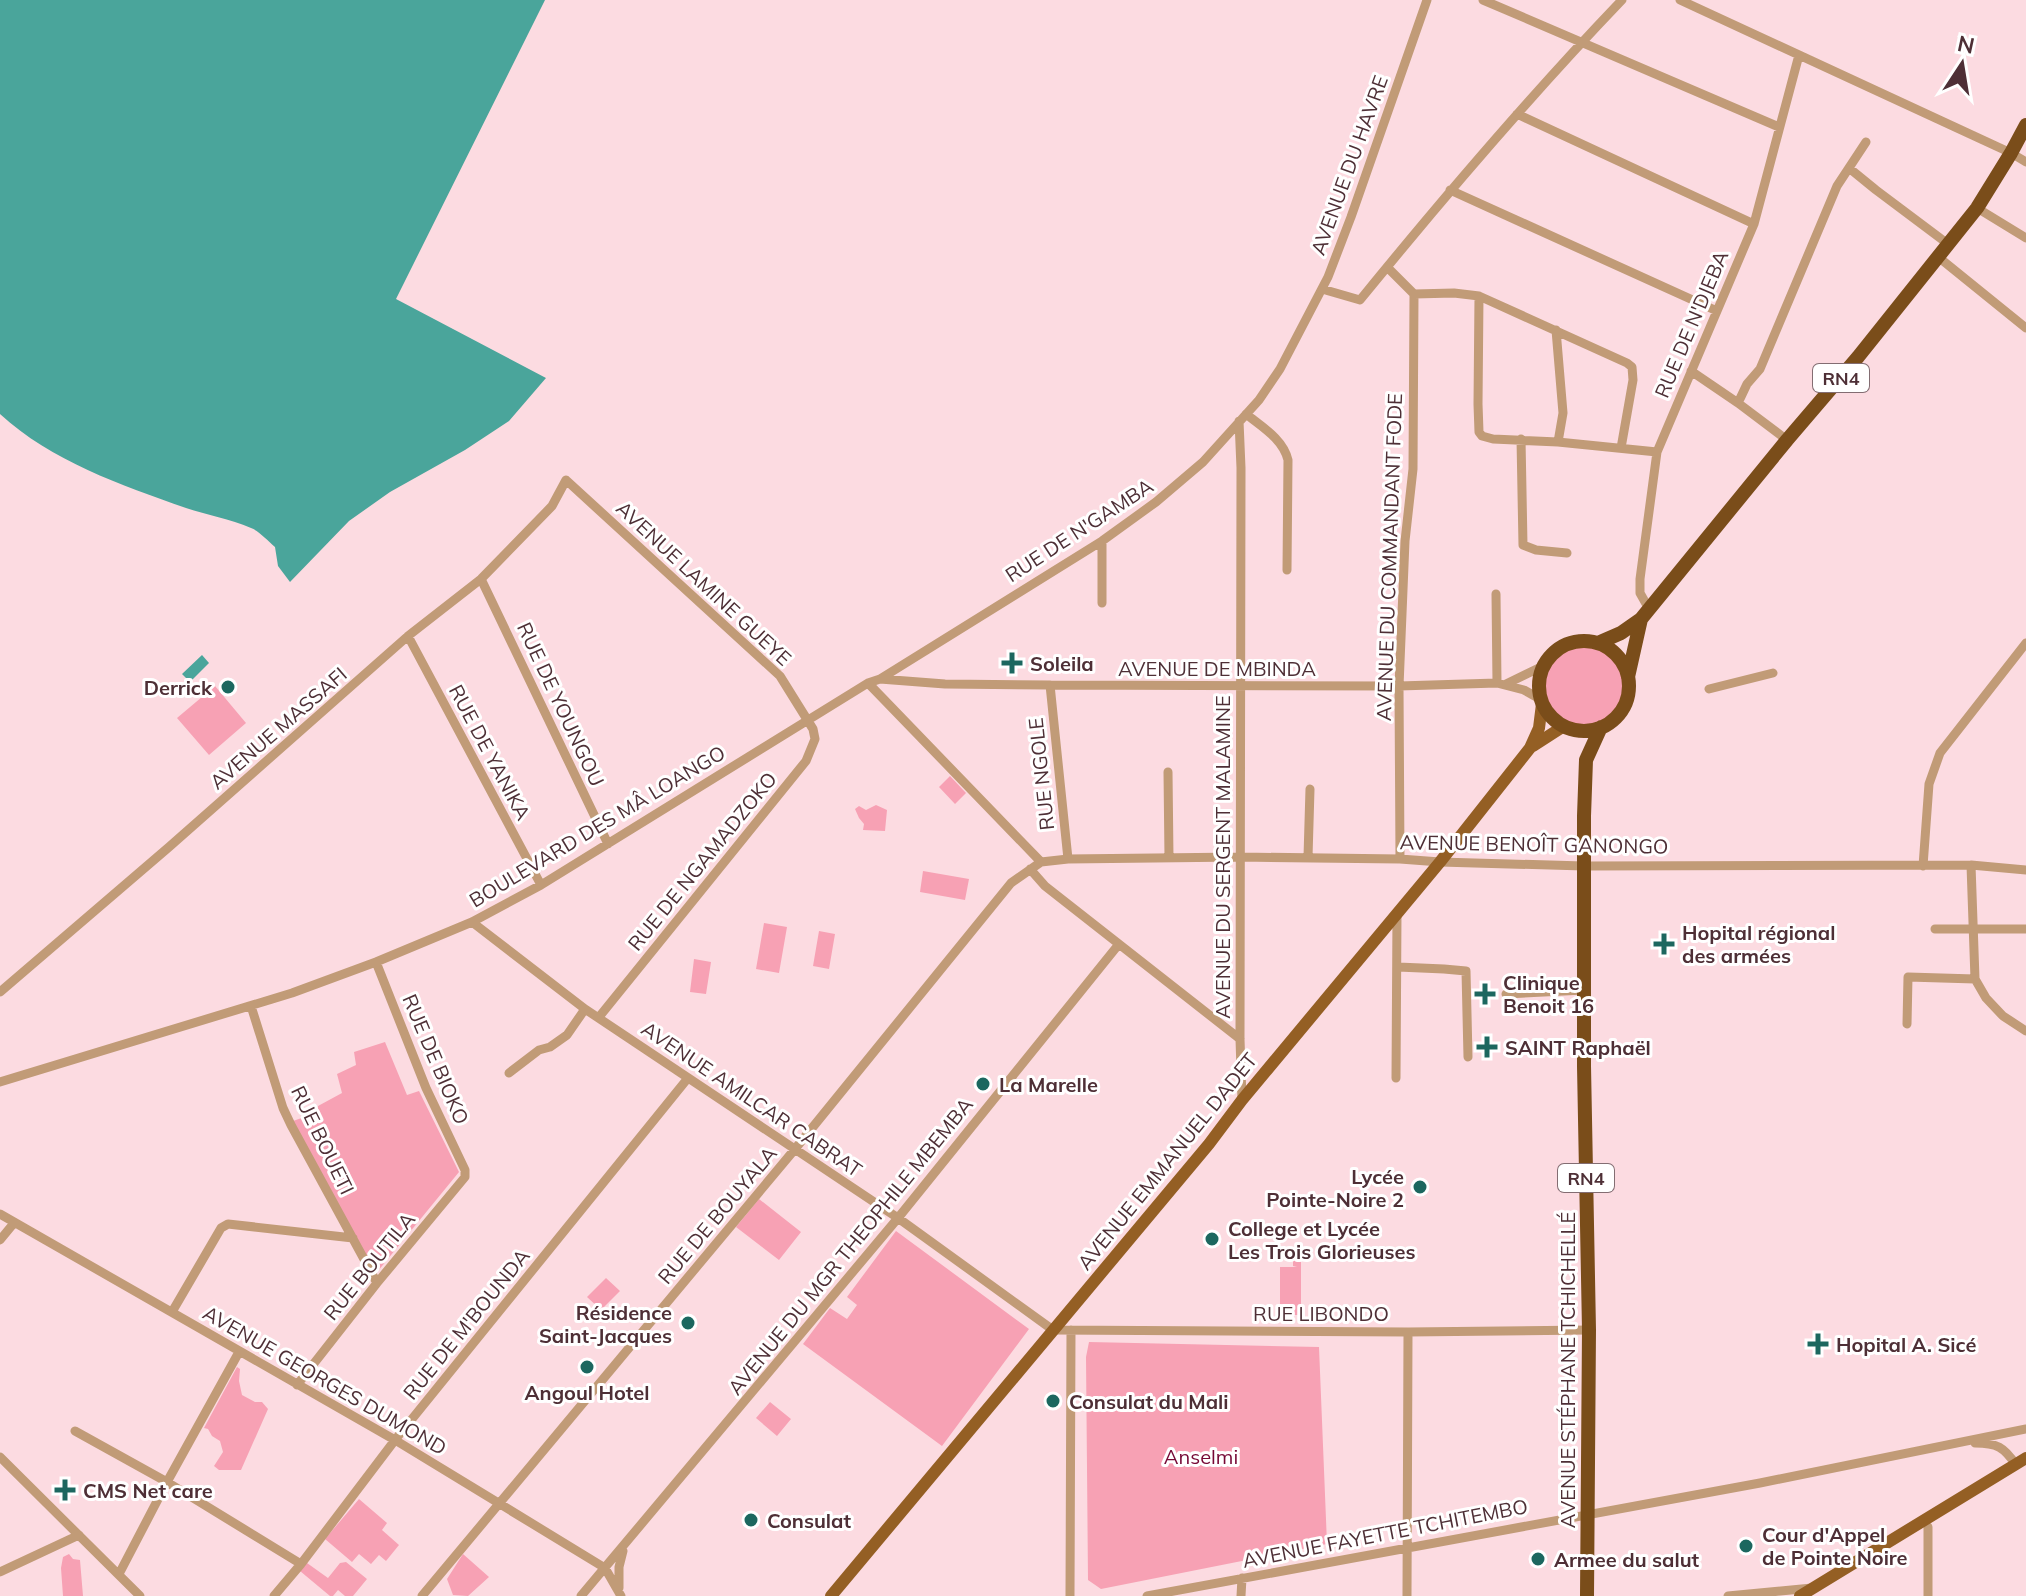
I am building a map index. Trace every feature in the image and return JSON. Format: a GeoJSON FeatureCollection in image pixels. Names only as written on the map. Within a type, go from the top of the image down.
{"type":"FeatureCollection","features":[{"type":"Feature","properties":{"kind":"highway","name":"RN4"},"geometry":{"type":"LineString","coordinates":[[1543,666],[1552,653],[1566,644],[1582,641],[1598,643],[1621,633],[1645,614],[1977,208],[2026,125]]}},
{"type":"Feature","properties":{"kind":"highway","name":"RN4"},"geometry":{"type":"LineString","coordinates":[[1601,727],[1614,719],[1623,707],[1645,614]]}},
{"type":"Feature","properties":{"kind":"highway"},"geometry":{"type":"LineString","coordinates":[[1598,643],[1612,651],[1628,677]]}},
{"type":"Feature","properties":{"kind":"highway"},"geometry":{"type":"LineString","coordinates":[[1541,701],[1538,688],[1543,666]]}},
{"type":"Feature","properties":{"kind":"highway","name":"RN4"},"geometry":{"type":"LineString","coordinates":[[1541,701],[1548,713],[1567,728]]}},
{"type":"Feature","properties":{"kind":"highway"},"geometry":{"type":"LineString","coordinates":[[1567,728],[1586,731],[1601,727]]}},
{"type":"Feature","properties":{"kind":"highway","name":"AVENUE STÉPHANE TCHICHELLÉ"},"geometry":{"type":"LineString","coordinates":[[1587,1596],[1589,1330],[1584,866],[1586,760],[1601,727]]}},
{"type":"Feature","properties":{"kind":"highway","name":"AVENUE STÉPHANE TCHICHELLÉ"},"geometry":{"type":"LineString","coordinates":[[1567,728],[1586,760]]}},
{"type":"Feature","properties":{"kind":"main road","name":"AVENUE EMMANUEL DADET"},"geometry":{"type":"LineString","coordinates":[[831,1596],[1440,862],[1530,748],[1539,728],[1541,701]]}},
{"type":"Feature","properties":{"kind":"main road","name":"AVENUE EMMANUEL DADET"},"geometry":{"type":"LineString","coordinates":[[1530,748],[1567,728]]}},
{"type":"Feature","properties":{"kind":"main road"},"geometry":{"type":"LineString","coordinates":[[1800,1596],[1815,1592],[1928,1527],[2023,1463]]}},
{"type":"Feature","properties":{"kind":"main road"},"geometry":{"type":"LineString","coordinates":[[1815,1592],[2023,1463]]}},
{"type":"Feature","properties":{"kind":"street","name":"AVENUE DU HAVRE"},"geometry":{"type":"LineString","coordinates":[[1296,338],[1322,289],[1351,217],[1427,0]]}},
{"type":"Feature","properties":{"kind":"street"},"geometry":{"type":"LineString","coordinates":[[1483,0],[1779,127]]}},
{"type":"Feature","properties":{"kind":"street"},"geometry":{"type":"LineString","coordinates":[[1322,289],[1360,300],[1450,190],[1622,0]]}},
{"type":"Feature","properties":{"kind":"street"},"geometry":{"type":"LineString","coordinates":[[1680,0],[2026,162]]}},
{"type":"Feature","properties":{"kind":"street","name":"RUE DE N'DJEBA"},"geometry":{"type":"LineString","coordinates":[[1645,614],[1640,579],[1657,452],[1754,224],[1799,55]]}},
{"type":"Feature","properties":{"kind":"street"},"geometry":{"type":"LineString","coordinates":[[1517,114],[1754,224]]}},
{"type":"Feature","properties":{"kind":"street"},"geometry":{"type":"LineString","coordinates":[[1738,403],[1747,384],[1760,369],[1833,195],[1866,142]]}},
{"type":"Feature","properties":{"kind":"street"},"geometry":{"type":"LineString","coordinates":[[1849,168],[1948,244]]}},
{"type":"Feature","properties":{"kind":"street"},"geometry":{"type":"LineString","coordinates":[[1450,190],[1717,311]]}},
{"type":"Feature","properties":{"kind":"street"},"geometry":{"type":"LineString","coordinates":[[1977,208],[2026,238]]}},
{"type":"Feature","properties":{"kind":"street"},"geometry":{"type":"LineString","coordinates":[[1937,256],[2026,328]]}},
{"type":"Feature","properties":{"kind":"street"},"geometry":{"type":"LineString","coordinates":[[1387,267],[1414,294],[1479,296],[1632,367],[1633,380],[1621,448]]}},
{"type":"Feature","properties":{"kind":"street","name":"AVENUE DU COMMANDANT FODE"},"geometry":{"type":"LineString","coordinates":[[1400,859],[1399,686],[1405,541],[1413,469],[1414,294]]}},
{"type":"Feature","properties":{"kind":"street"},"geometry":{"type":"LineString","coordinates":[[1479,296],[1479,432],[1486,438],[1657,452]]}},
{"type":"Feature","properties":{"kind":"street"},"geometry":{"type":"LineString","coordinates":[[1556,330],[1563,413],[1558,442]]}},
{"type":"Feature","properties":{"kind":"street","name":"RUE DE N'GAMBA"},"geometry":{"type":"LineString","coordinates":[[880,679],[1102,541],[1182,482],[1259,400],[1296,338]]}},
{"type":"Feature","properties":{"kind":"street"},"geometry":{"type":"LineString","coordinates":[[1691,371],[1787,440]]}},
{"type":"Feature","properties":{"kind":"street"},"geometry":{"type":"LineString","coordinates":[[1242,418],[1271,434],[1286,451],[1287,570]]}},
{"type":"Feature","properties":{"kind":"street","name":"AVENUE DU SERGENT MALAMINE"},"geometry":{"type":"LineString","coordinates":[[1242,418],[1242,1100]]}},
{"type":"Feature","properties":{"kind":"street"},"geometry":{"type":"LineString","coordinates":[[1521,439],[1523,545],[1536,550],[1567,553]]}},
{"type":"Feature","properties":{"kind":"street","name":"AVENUE MASSAFI"},"geometry":{"type":"LineString","coordinates":[[0,992],[193,827],[408,636],[481,579],[552,506],[566,480]]}},
{"type":"Feature","properties":{"kind":"street","name":"AVENUE LAMINE GUEYE"},"geometry":{"type":"LineString","coordinates":[[566,480],[780,676],[809,720]]}},
{"type":"Feature","properties":{"kind":"street"},"geometry":{"type":"LineString","coordinates":[[1102,541],[1102,603]]}},
{"type":"Feature","properties":{"kind":"street","name":"RUE DE YOUNGOU"},"geometry":{"type":"LineString","coordinates":[[481,579],[608,844]]}},
{"type":"Feature","properties":{"kind":"street"},"geometry":{"type":"LineString","coordinates":[[1496,594],[1502,684]]}},
{"type":"Feature","properties":{"kind":"street","name":"RUE DE YANIKA"},"geometry":{"type":"LineString","coordinates":[[408,636],[541,885]]}},
{"type":"Feature","properties":{"kind":"street"},"geometry":{"type":"LineString","coordinates":[[1923,866],[1929,784],[1940,753],[2026,643]]}},
{"type":"Feature","properties":{"kind":"street","name":"AVENUE DE MBINDA"},"geometry":{"type":"LineString","coordinates":[[880,679],[945,684],[1050,685],[1502,684],[1543,666]]}},
{"type":"Feature","properties":{"kind":"street"},"geometry":{"type":"LineString","coordinates":[[1709,689],[1773,673]]}},
{"type":"Feature","properties":{"kind":"street","name":"BOULEVARD DES MÂ LOANGO"},"geometry":{"type":"LineString","coordinates":[[0,1082],[292,993],[472,922],[541,885],[868,683],[880,679]]}},
{"type":"Feature","properties":{"kind":"street"},"geometry":{"type":"LineString","coordinates":[[868,683],[1041,862]]}},
{"type":"Feature","properties":{"kind":"street","name":"AVENUE DE MBINDA"},"geometry":{"type":"LineString","coordinates":[[1502,684],[1541,701]]}},
{"type":"Feature","properties":{"kind":"street","name":"RUE NGOLE"},"geometry":{"type":"LineString","coordinates":[[1050,685],[1068,859]]}},
{"type":"Feature","properties":{"kind":"street","name":"RUE DE NGAMADZOKO"},"geometry":{"type":"LineString","coordinates":[[599,1017],[806,761],[815,739],[809,720]]}},
{"type":"Feature","properties":{"kind":"street"},"geometry":{"type":"LineString","coordinates":[[1168,772],[1169,858]]}},
{"type":"Feature","properties":{"kind":"street"},"geometry":{"type":"LineString","coordinates":[[1308,857],[1310,789]]}},
{"type":"Feature","properties":{"kind":"street","name":"AVENUE BENOÎT GANONGO"},"geometry":{"type":"LineString","coordinates":[[1041,862],[1068,859],[1308,857],[1584,866],[1971,865],[2026,870]]}},
{"type":"Feature","properties":{"kind":"street","name":"RUE DE BOUYALA"},"geometry":{"type":"LineString","coordinates":[[422,1596],[795,1149],[987,911],[1011,883],[1041,862]]}},
{"type":"Feature","properties":{"kind":"street"},"geometry":{"type":"LineString","coordinates":[[1971,865],[1975,979],[1986,998],[2003,1016],[2026,1031]]}},
{"type":"Feature","properties":{"kind":"street"},"geometry":{"type":"LineString","coordinates":[[1030,869],[1045,886],[1240,1039]]}},
{"type":"Feature","properties":{"kind":"street"},"geometry":{"type":"LineString","coordinates":[[1396,1078],[1397,914]]}},
{"type":"Feature","properties":{"kind":"street","name":"AVENUE AMILCAR CABRAT"},"geometry":{"type":"LineString","coordinates":[[472,922],[585,1009],[898,1218],[1053,1330]]}},
{"type":"Feature","properties":{"kind":"street"},"geometry":{"type":"LineString","coordinates":[[1935,929],[2026,929]]}},
{"type":"Feature","properties":{"kind":"street","name":"AVENUE DU MGR THEOPHILE MBEMBA"},"geometry":{"type":"LineString","coordinates":[[605,1568],[898,1218],[1119,944]]}},
{"type":"Feature","properties":{"kind":"street","name":"RUE DE BIOKO"},"geometry":{"type":"LineString","coordinates":[[376,962],[426,1088],[465,1170]]}},
{"type":"Feature","properties":{"kind":"street"},"geometry":{"type":"LineString","coordinates":[[1398,967],[1466,971],[1468,1057]]}},
{"type":"Feature","properties":{"kind":"street"},"geometry":{"type":"LineString","coordinates":[[1907,1024],[1908,977],[1975,979]]}},
{"type":"Feature","properties":{"kind":"street"},"geometry":{"type":"LineString","coordinates":[[1506,994],[1584,990]]}},
{"type":"Feature","properties":{"kind":"street","name":"RUE BOUETI"},"geometry":{"type":"LineString","coordinates":[[251,1006],[287,1116],[377,1283]]}},
{"type":"Feature","properties":{"kind":"street"},"geometry":{"type":"LineString","coordinates":[[509,1073],[539,1050],[550,1047],[567,1035],[585,1009]]}},
{"type":"Feature","properties":{"kind":"street","name":"RUE DE M'BOUNDA"},"geometry":{"type":"LineString","coordinates":[[274,1596],[395,1440],[688,1078]]}},
{"type":"Feature","properties":{"kind":"street","name":"RUE BOUTILA"},"geometry":{"type":"LineString","coordinates":[[297,1385],[465,1177],[465,1170]]}},
{"type":"Feature","properties":{"kind":"street","name":"AVENUE GEORGES DUMOND"},"geometry":{"type":"LineString","coordinates":[[0,1214],[500,1503],[605,1568],[620,1594]]}},
{"type":"Feature","properties":{"kind":"street"},"geometry":{"type":"LineString","coordinates":[[0,1240],[14,1223]]}},
{"type":"Feature","properties":{"kind":"street"},"geometry":{"type":"LineString","coordinates":[[172,1312],[221,1228],[228,1224],[353,1238]]}},
{"type":"Feature","properties":{"kind":"street","name":"RUE LIBONDO"},"geometry":{"type":"LineString","coordinates":[[1053,1330],[1589,1330]]}},
{"type":"Feature","properties":{"kind":"street"},"geometry":{"type":"LineString","coordinates":[[1070,1596],[1071,1330]]}},
{"type":"Feature","properties":{"kind":"street"},"geometry":{"type":"LineString","coordinates":[[1407,1596],[1408,1332]]}},
{"type":"Feature","properties":{"kind":"street"},"geometry":{"type":"LineString","coordinates":[[119,1574],[239,1352]]}},
{"type":"Feature","properties":{"kind":"street","name":"AVENUE FAYETTE TCHITEMBO"},"geometry":{"type":"LineString","coordinates":[[1147,1596],[1760,1483],[2026,1429]]}},
{"type":"Feature","properties":{"kind":"street"},"geometry":{"type":"LineString","coordinates":[[75,1431],[167,1482],[301,1564]]}},
{"type":"Feature","properties":{"kind":"street","name":"AVENUE FAYETTE TCHITEMBO"},"geometry":{"type":"LineString","coordinates":[[1959,1443],[1990,1443],[2023,1463]]}},
{"type":"Feature","properties":{"kind":"street"},"geometry":{"type":"LineString","coordinates":[[0,1457],[140,1596]]}},
{"type":"Feature","properties":{"kind":"street"},"geometry":{"type":"LineString","coordinates":[[1928,1527],[1928,1596]]}},
{"type":"Feature","properties":{"kind":"street"},"geometry":{"type":"LineString","coordinates":[[0,1572],[79,1535]]}},
{"type":"Feature","properties":{"kind":"street","name":"AVENUE GEORGES DUMOND"},"geometry":{"type":"LineString","coordinates":[[620,1594],[619,1567],[624,1547]]}},
{"type":"Feature","properties":{"kind":"street"},"geometry":{"type":"LineString","coordinates":[[581,1596],[605,1568]]}},
{"type":"Feature","properties":{"kind":"street"},"geometry":{"type":"LineString","coordinates":[[1241,1596],[1242,1578]]}},
{"type":"Feature","properties":{"kind":"street"},"geometry":{"type":"LineString","coordinates":[[1728,1596],[1815,1592]]}},
{"type":"Feature","properties":{"kind":"green space"},"geometry":{"type":"Polygon","coordinates":[[[1584,645],[1599,648],[1612,657],[1621,670],[1624,685],[1621,700],[1612,713],[1599,722],[1584,725],[1569,722],[1556,713],[1547,700],[1544,685],[1547,670],[1556,657],[1569,648],[1584,645]]]}},
{"type":"Feature","properties":{"kind":"green space"},"geometry":{"type":"Polygon","coordinates":[[[215,686],[246,723],[209,755],[177,718],[215,686]]]}},
{"type":"Feature","properties":{"kind":"green space"},"geometry":{"type":"Polygon","coordinates":[[[950,776],[966,793],[955,804],[939,787],[950,776]]]}},
{"type":"Feature","properties":{"kind":"green space"},"geometry":{"type":"Polygon","coordinates":[[[876,805],[887,810],[885,831],[863,830],[864,824],[855,809],[859,806],[866,810],[876,805]]]}},
{"type":"Feature","properties":{"kind":"green space"},"geometry":{"type":"Polygon","coordinates":[[[923,871],[969,879],[965,900],[920,892],[923,871]]]}},
{"type":"Feature","properties":{"kind":"green space"},"geometry":{"type":"Polygon","coordinates":[[[764,923],[787,927],[779,973],[756,969],[764,923]]]}},
{"type":"Feature","properties":{"kind":"green space"},"geometry":{"type":"Polygon","coordinates":[[[819,931],[835,934],[829,969],[813,966],[819,931]]]}},
{"type":"Feature","properties":{"kind":"green space"},"geometry":{"type":"Polygon","coordinates":[[[694,959],[711,962],[706,994],[690,992],[694,959]]]}},
{"type":"Feature","properties":{"kind":"green space"},"geometry":{"type":"Polygon","coordinates":[[[385,1042],[407,1095],[419,1091],[459,1172],[378,1271],[350,1233],[293,1121],[316,1113],[318,1106],[342,1093],[337,1074],[356,1065],[354,1052],[385,1042]]]}},
{"type":"Feature","properties":{"kind":"green space"},"geometry":{"type":"Polygon","coordinates":[[[759,1199],[801,1232],[779,1260],[736,1227],[759,1199]]]}},
{"type":"Feature","properties":{"kind":"green space"},"geometry":{"type":"Polygon","coordinates":[[[896,1231],[1029,1329],[942,1446],[803,1344],[830,1308],[847,1319],[857,1305],[847,1297],[896,1231]]]}},
{"type":"Feature","properties":{"kind":"green space"},"geometry":{"type":"Polygon","coordinates":[[[1293,1258],[1301,1259],[1301,1315],[1280,1315],[1280,1267],[1297,1267],[1293,1266],[1293,1258]]]}},
{"type":"Feature","properties":{"kind":"green space"},"geometry":{"type":"Polygon","coordinates":[[[606,1278],[620,1291],[601,1310],[587,1297],[606,1278]]]}},
{"type":"Feature","properties":{"kind":"green space","name":"Anselmi"},"geometry":{"type":"Polygon","coordinates":[[[1089,1342],[1319,1347],[1327,1544],[1101,1589],[1088,1580],[1086,1357],[1089,1342]]]}},
{"type":"Feature","properties":{"kind":"green space"},"geometry":{"type":"Polygon","coordinates":[[[237,1367],[240,1369],[242,1395],[262,1402],[268,1409],[241,1470],[219,1470],[214,1466],[223,1452],[220,1441],[204,1428],[237,1367]]]}},
{"type":"Feature","properties":{"kind":"green space"},"geometry":{"type":"Polygon","coordinates":[[[770,1402],[791,1419],[777,1436],[756,1418],[770,1402]]]}},
{"type":"Feature","properties":{"kind":"green space"},"geometry":{"type":"Polygon","coordinates":[[[359,1499],[387,1523],[382,1530],[399,1545],[386,1561],[379,1555],[371,1564],[359,1554],[352,1562],[325,1539],[359,1499]]]}},
{"type":"Feature","properties":{"kind":"green space"},"geometry":{"type":"Polygon","coordinates":[[[69,1554],[73,1559],[80,1560],[83,1596],[63,1596],[61,1568],[63,1557],[69,1554]]]}},
{"type":"Feature","properties":{"kind":"green space"},"geometry":{"type":"Polygon","coordinates":[[[463,1554],[489,1577],[468,1596],[453,1595],[447,1579],[463,1554]]]}},
{"type":"Feature","properties":{"kind":"green space"},"geometry":{"type":"Polygon","coordinates":[[[346,1562],[367,1579],[353,1596],[345,1596],[338,1590],[330,1596],[300,1571],[307,1563],[328,1578],[340,1563],[346,1562]]]}},
{"type":"Feature","properties":{"kind":"water"},"geometry":{"type":"Polygon","coordinates":[[[0,0],[545,0],[396,299],[546,378],[509,421],[390,492],[349,521],[290,582],[278,566],[275,547],[254,529],[112,481],[64,458],[20,431],[0,414],[0,0]]]}},
{"type":"Feature","properties":{"kind":"water"},"geometry":{"type":"Polygon","coordinates":[[[202,655],[209,663],[190,682],[182,674],[202,655]]]}},
{"type":"Feature","properties":{"kind":"place","name":"Soleila"},"geometry":{"type":"Point","coordinates":[1012,663]}},
{"type":"Feature","properties":{"kind":"place","name":"Derrick"},"geometry":{"type":"Point","coordinates":[228,687]}},
{"type":"Feature","properties":{"kind":"place","name":"Hopital régional des armées"},"geometry":{"type":"Point","coordinates":[1664,944]}},
{"type":"Feature","properties":{"kind":"place","name":"Clinique Benoit 16"},"geometry":{"type":"Point","coordinates":[1485,994]}},
{"type":"Feature","properties":{"kind":"place","name":"SAINT Raphaël"},"geometry":{"type":"Point","coordinates":[1487,1047]}},
{"type":"Feature","properties":{"kind":"place","name":"La Marelle"},"geometry":{"type":"Point","coordinates":[983,1084]}},
{"type":"Feature","properties":{"kind":"place","name":"Lycée Pointe-Noire 2"},"geometry":{"type":"Point","coordinates":[1420,1187]}},
{"type":"Feature","properties":{"kind":"place","name":"College et Lycée Les Trois Glorieuses"},"geometry":{"type":"Point","coordinates":[1212,1239]}},
{"type":"Feature","properties":{"kind":"place","name":"Résidence Saint-Jacques"},"geometry":{"type":"Point","coordinates":[688,1323]}},
{"type":"Feature","properties":{"kind":"place","name":"Hopital A. Sicé"},"geometry":{"type":"Point","coordinates":[1818,1344]}},
{"type":"Feature","properties":{"kind":"place","name":"Angoul Hotel"},"geometry":{"type":"Point","coordinates":[587,1367]}},
{"type":"Feature","properties":{"kind":"place","name":"Consulat du Mali"},"geometry":{"type":"Point","coordinates":[1053,1401]}},
{"type":"Feature","properties":{"kind":"place","name":"CMS Net care"},"geometry":{"type":"Point","coordinates":[65,1490]}},
{"type":"Feature","properties":{"kind":"place","name":"Consulat"},"geometry":{"type":"Point","coordinates":[751,1520]}},
{"type":"Feature","properties":{"kind":"place","name":"Cour d'Appel de Pointe Noire"},"geometry":{"type":"Point","coordinates":[1746,1546]}},
{"type":"Feature","properties":{"kind":"place","name":"Armee du salut"},"geometry":{"type":"Point","coordinates":[1538,1559]}}]}
